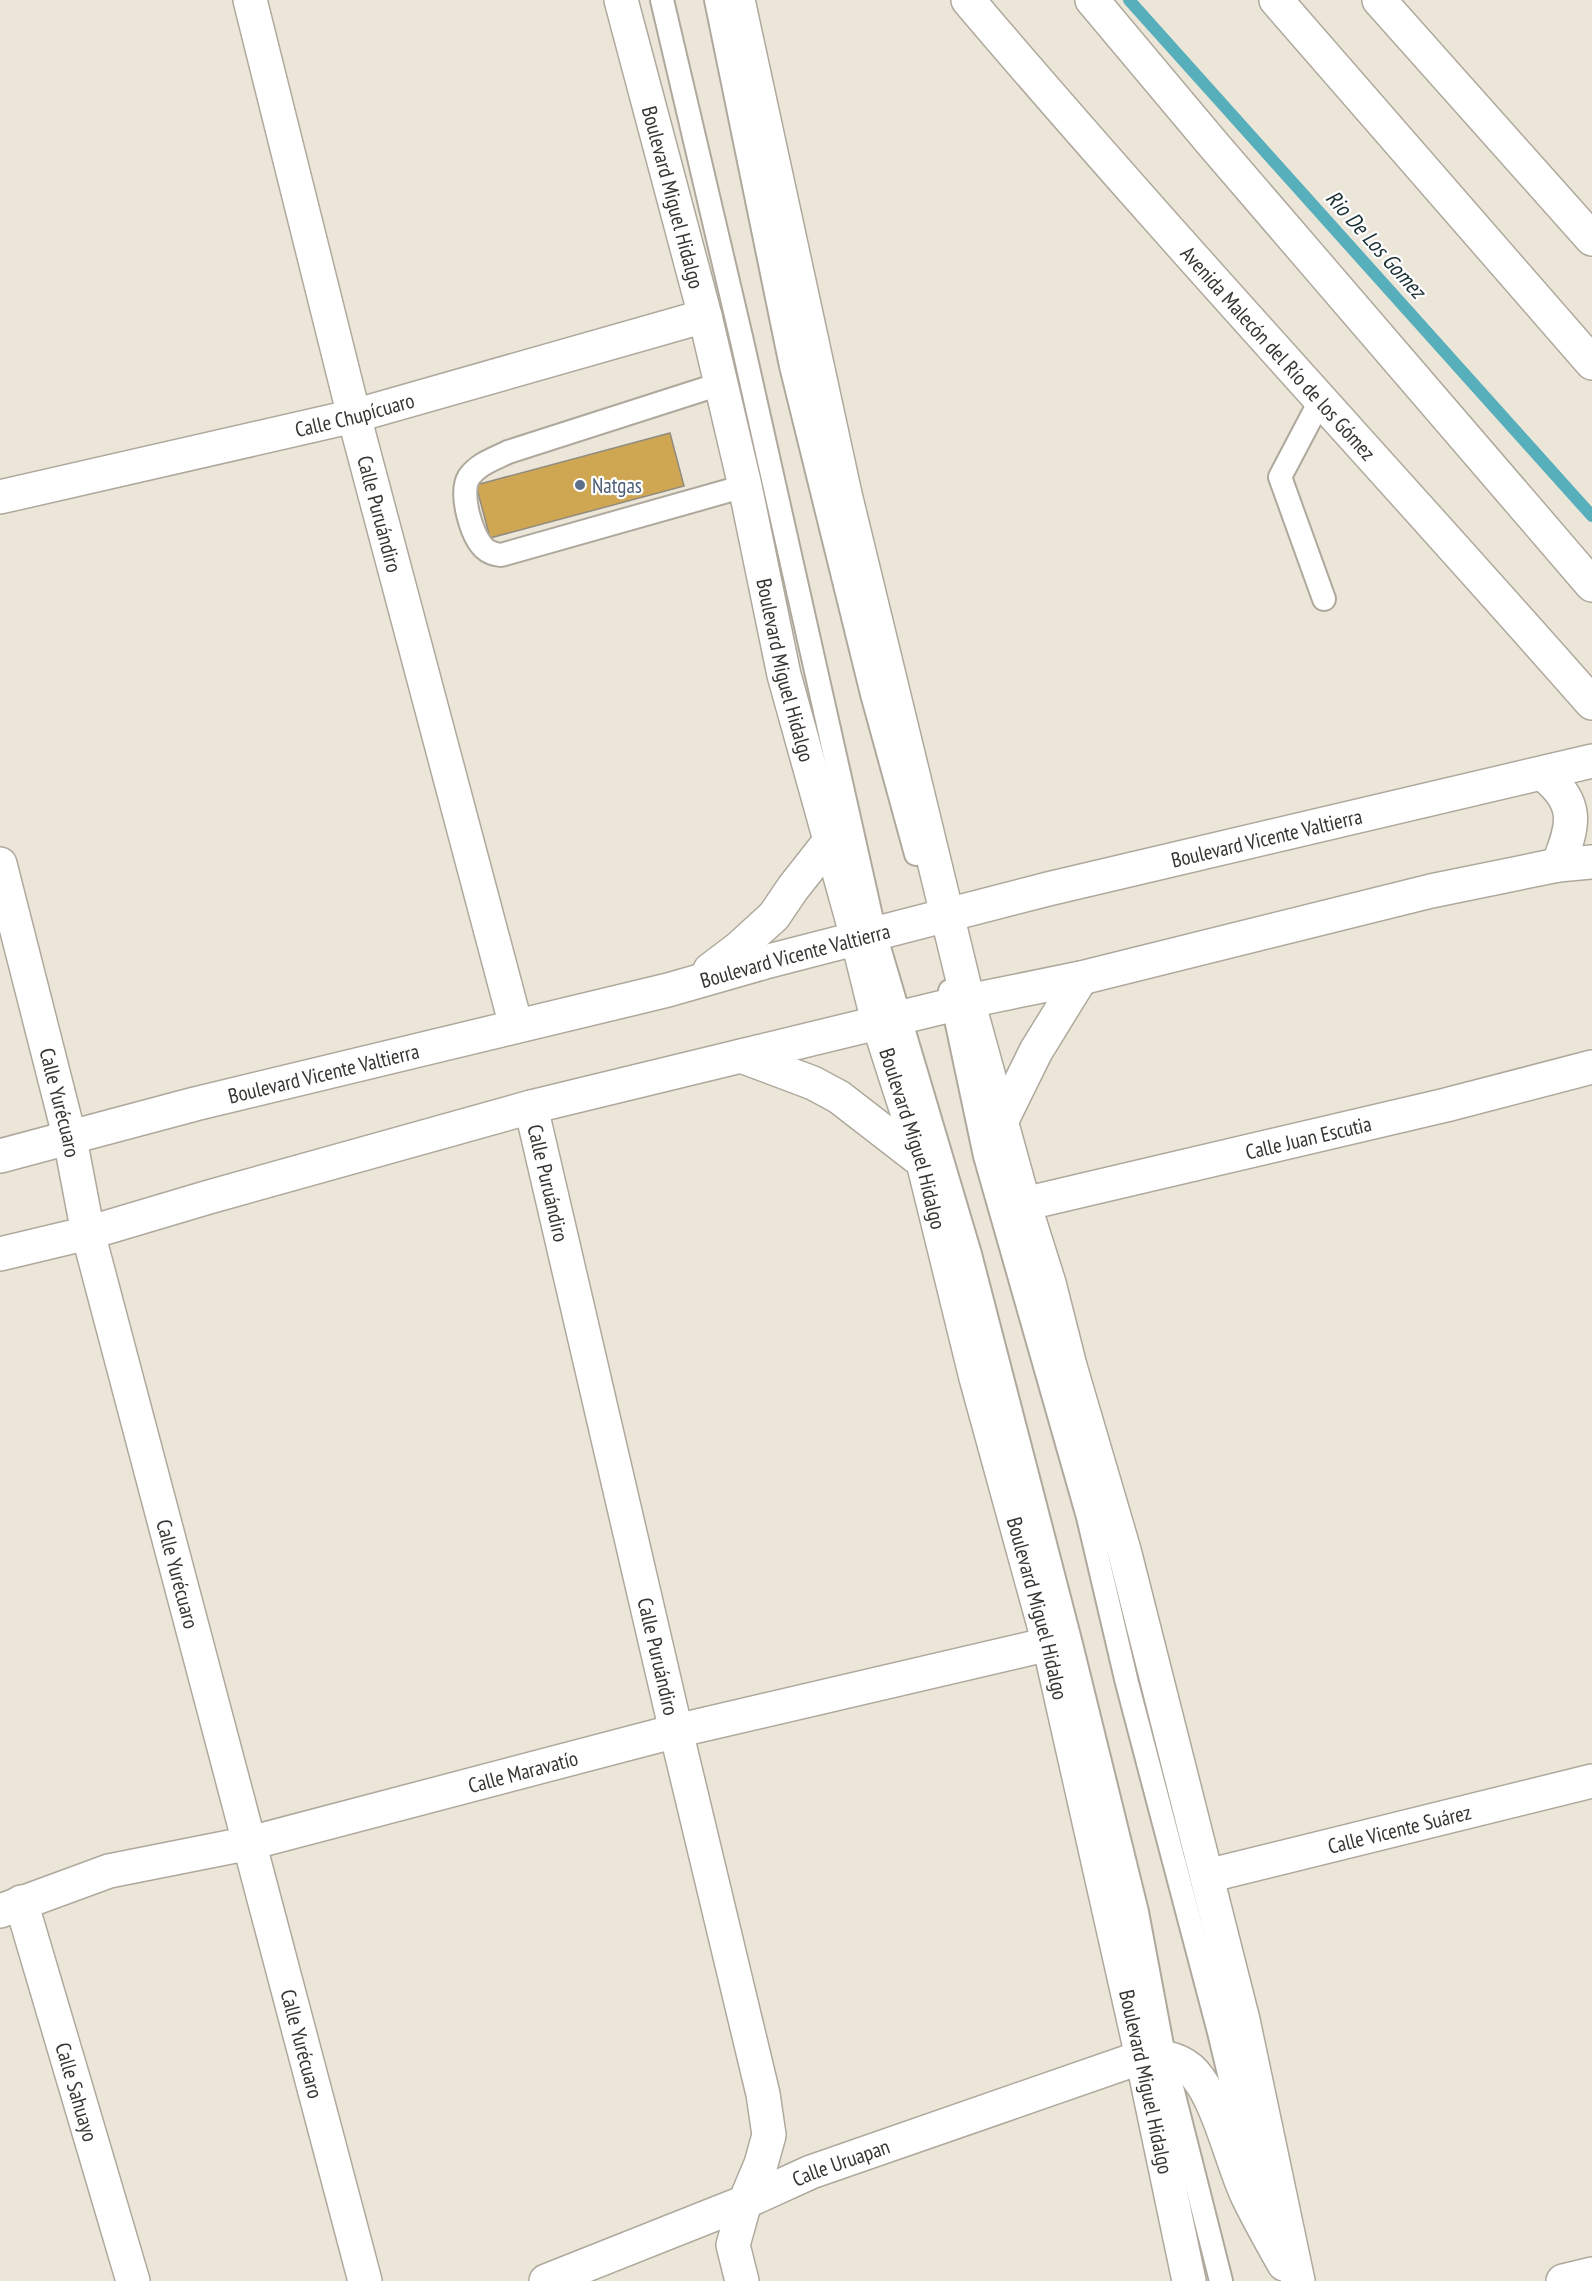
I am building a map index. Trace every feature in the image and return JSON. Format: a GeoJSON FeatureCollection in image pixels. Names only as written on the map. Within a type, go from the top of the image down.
{"type":"FeatureCollection","features":[{"type":"Feature","properties":{"kind":"main road","name":"Calle Puruándiro"},"geometry":{"type":"LineString","coordinates":[[250,0],[354,416],[516,1026]]}},
{"type":"Feature","properties":{"kind":"main road","name":"Boulevard Miguel Hidalgo"},"geometry":{"type":"LineString","coordinates":[[621,0],[705,316],[745,486],[784,675],[830,841],[866,936],[889,1020],[976,1378],[1049,1644],[1153,2056],[1189,2281]]}},
{"type":"Feature","properties":{"kind":"main road"},"geometry":{"type":"LineString","coordinates":[[738,0],[845,494],[961,1003],[1002,1120],[1124,1550],[1243,2020],[1295,2281]]}},
{"type":"Feature","properties":{"kind":"main road","name":"Avenida Malecón del Río de los Gómez"},"geometry":{"type":"LineString","coordinates":[[968,0],[1072,122],[1592,703]]}},
{"type":"Feature","properties":{"kind":"main road"},"geometry":{"type":"LineString","coordinates":[[1092,0],[1592,585]]}},
{"type":"Feature","properties":{"kind":"main road"},"geometry":{"type":"LineString","coordinates":[[1276,0],[1592,363]]}},
{"type":"Feature","properties":{"kind":"main road"},"geometry":{"type":"LineString","coordinates":[[1379,0],[1592,238]]}},
{"type":"Feature","properties":{"kind":"main road","name":"Calle Chupícuaro"},"geometry":{"type":"LineString","coordinates":[[0,497],[354,416],[705,316]]}},
{"type":"Feature","properties":{"kind":"main road","name":"Boulevard Vicente Valtierra"},"geometry":{"type":"LineString","coordinates":[[0,1156],[195,1104],[668,990],[1048,889],[1592,761]]}},
{"type":"Feature","properties":{"kind":"main road"},"geometry":{"type":"LineString","coordinates":[[1543,774],[1562,791],[1571,811],[1570,834],[1558,865]]}},
{"type":"Feature","properties":{"kind":"main road"},"geometry":{"type":"LineString","coordinates":[[668,990],[709,971],[740,948],[774,916],[830,841]]}},
{"type":"Feature","properties":{"kind":"main road"},"geometry":{"type":"LineString","coordinates":[[0,1254],[88,1233],[531,1107],[961,1003],[1081,978],[1431,891],[1558,865],[1592,862]]}},
{"type":"Feature","properties":{"kind":"main road","name":"Calle Yurécuaro"},"geometry":{"type":"LineString","coordinates":[[0,864],[70,1138],[88,1233],[365,2281]]}},
{"type":"Feature","properties":{"kind":"main road"},"geometry":{"type":"LineString","coordinates":[[1002,1120],[1036,1051],[1081,978]]}},
{"type":"Feature","properties":{"kind":"main road"},"geometry":{"type":"LineString","coordinates":[[741,1056],[813,1083],[840,1096],[923,1162]]}},
{"type":"Feature","properties":{"kind":"main road","name":"Calle Juan Escutia"},"geometry":{"type":"LineString","coordinates":[[1024,1204],[1446,1105],[1592,1067]]}},
{"type":"Feature","properties":{"kind":"main road","name":"Calle Puruándiro"},"geometry":{"type":"LineString","coordinates":[[531,1107],[763,2094],[769,2135],[761,2164],[745,2202],[733,2245],[742,2281]]}},
{"type":"Feature","properties":{"kind":"main road","name":"Calle Maravatío"},"geometry":{"type":"LineString","coordinates":[[10,1907],[109,1871],[250,1843],[676,1731],[1049,1644]]}},
{"type":"Feature","properties":{"kind":"main road","name":"Calle Vicente Suárez"},"geometry":{"type":"LineString","coordinates":[[1207,1876],[1592,1781]]}},
{"type":"Feature","properties":{"kind":"main road","name":"Calle Sahuayo"},"geometry":{"type":"LineString","coordinates":[[10,1907],[133,2281]]}},
{"type":"Feature","properties":{"kind":"main road"},"geometry":{"type":"LineString","coordinates":[[1153,2056],[1190,2068],[1210,2098],[1247,2194],[1295,2281]]}},
{"type":"Feature","properties":{"kind":"main road","name":"Calle Uruapan"},"geometry":{"type":"LineString","coordinates":[[546,2281],[745,2202],[811,2172],[1153,2056]]}},
{"type":"Feature","properties":{"kind":"main road"},"geometry":{"type":"LineString","coordinates":[[1563,2281],[1592,2274]]}},
{"type":"Feature","properties":{"kind":"lane"},"geometry":{"type":"LineString","coordinates":[[662,0],[742,341],[866,936]]}},
{"type":"Feature","properties":{"kind":"lane"},"geometry":{"type":"LineString","coordinates":[[716,0],[791,366],[872,694],[941,917]]}},
{"type":"Feature","properties":{"kind":"lane"},"geometry":{"type":"LineString","coordinates":[[720,384],[508,452],[477,467],[467,479],[465,490],[467,510],[472,527],[483,547],[490,553],[501,555],[745,486]]}},
{"type":"Feature","properties":{"kind":"lane"},"geometry":{"type":"LineString","coordinates":[[1321,399],[1280,477],[1324,599]]}},
{"type":"Feature","properties":{"kind":"lane"},"geometry":{"type":"LineString","coordinates":[[961,1003],[985,1156],[1088,1517],[1126,1683],[1219,2032],[1245,2141],[1295,2281]]}},
{"type":"Feature","properties":{"kind":"lane"},"geometry":{"type":"LineString","coordinates":[[889,1020],[970,1254],[1071,1644],[1137,1912],[1153,2056],[1221,2281]]}},
{"type":"Feature","properties":{"kind":"building","name":"Natgas"},"geometry":{"type":"Polygon","coordinates":[[[670,433],[684,486],[490,538],[476,485],[670,433]]]}},
{"type":"Feature","properties":{"kind":"waterway","name":"Rio De Los Gomez"},"geometry":{"type":"LineString","coordinates":[[1129,0],[1592,516]]}},
{"type":"Feature","properties":{"kind":"place","name":"Natgas"},"geometry":{"type":"Point","coordinates":[580,485]}}]}
